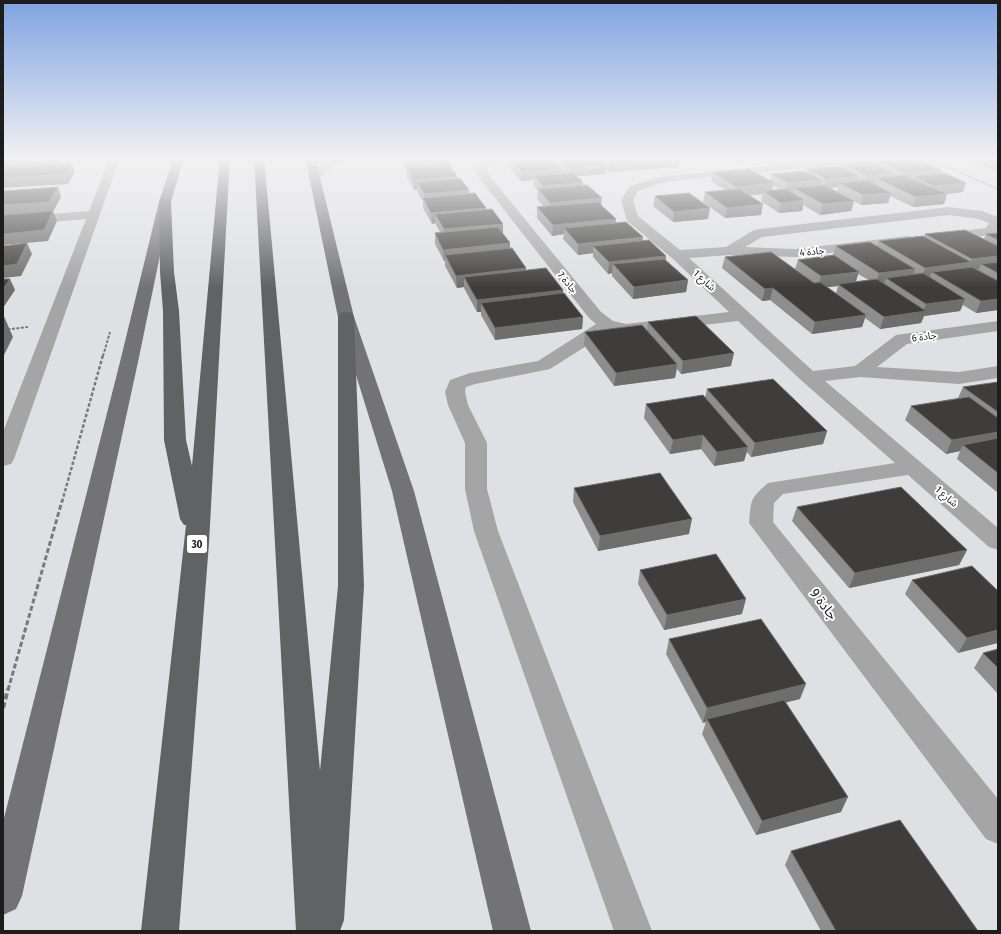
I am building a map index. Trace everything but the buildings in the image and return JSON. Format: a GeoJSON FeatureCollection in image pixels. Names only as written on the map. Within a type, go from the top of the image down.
{"type":"FeatureCollection","features":[{"type":"Feature","properties":{"kind":"highway","name":"30"},"geometry":{"type":"LineString","coordinates":[[160,931],[197,543],[221,201]]}},
{"type":"Feature","properties":{"kind":"highway"},"geometry":{"type":"LineString","coordinates":[[262,201],[315,931]]}},
{"type":"Feature","properties":{"kind":"highway"},"geometry":{"type":"LineString","coordinates":[[165,202],[167,272],[171,311],[175,440],[197,543]]}},
{"type":"Feature","properties":{"kind":"highway"},"geometry":{"type":"LineString","coordinates":[[324,931],[351,586],[346,317]]}},
{"type":"Feature","properties":{"kind":"main road"},"geometry":{"type":"LineString","coordinates":[[321,201],[346,317],[403,491],[512,931]]}},
{"type":"Feature","properties":{"kind":"main road"},"geometry":{"type":"LineString","coordinates":[[3,896],[129,362],[165,202]]}},
{"type":"Feature","properties":{"kind":"street"},"geometry":{"type":"LineString","coordinates":[[3,459],[100,201]]}},
{"type":"Feature","properties":{"kind":"street","name":"جادة 7"},"geometry":{"type":"LineString","coordinates":[[503,201],[595,316],[607,325],[626,329],[743,315]]}},
{"type":"Feature","properties":{"kind":"street","name":"شارع 1"},"geometry":{"type":"LineString","coordinates":[[627,201],[632,218],[677,254],[809,377],[998,541]]}},
{"type":"Feature","properties":{"kind":"street","name":"جادة 4"},"geometry":{"type":"LineString","coordinates":[[677,254],[729,251],[796,253],[991,231],[996,221],[982,215],[949,211],[760,233],[729,251]]}},
{"type":"Feature","properties":{"kind":"street"},"geometry":{"type":"LineString","coordinates":[[3,222],[95,214]]}},
{"type":"Feature","properties":{"kind":"street"},"geometry":{"type":"LineString","coordinates":[[607,325],[544,365],[470,379],[457,384],[455,392],[458,405],[476,443],[476,489],[486,530],[633,931]]}},
{"type":"Feature","properties":{"kind":"street","name":"جادة 6"},"geometry":{"type":"LineString","coordinates":[[860,371],[902,339],[998,326]]}},
{"type":"Feature","properties":{"kind":"street"},"geometry":{"type":"LineString","coordinates":[[809,377],[860,371],[959,378],[998,372]]}},
{"type":"Feature","properties":{"kind":"street","name":"جادة 9"},"geometry":{"type":"LineString","coordinates":[[914,467],[776,488],[762,501],[761,523],[998,827]]}},
{"type":"Feature","properties":{"kind":"path"},"geometry":{"type":"LineString","coordinates":[[3,708],[111,328]]}}]}
